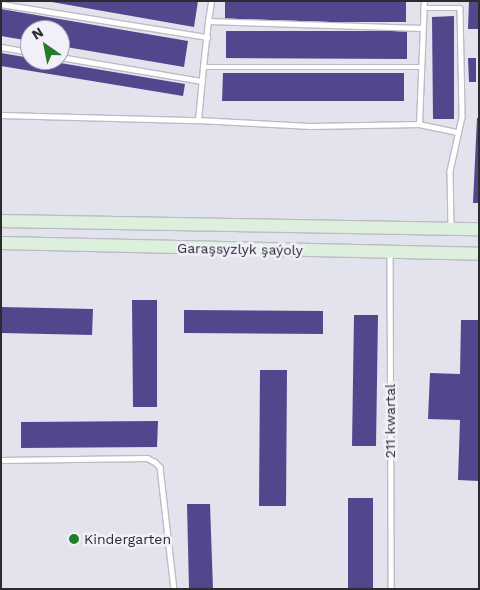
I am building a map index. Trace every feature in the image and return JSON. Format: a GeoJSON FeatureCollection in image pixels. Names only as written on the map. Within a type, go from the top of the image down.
{"type":"FeatureCollection","features":[{"type":"Feature","properties":{"kind":"main road","name":"Garaşsyzlyk şaýoly"},"geometry":{"type":"LineString","coordinates":[[1,221],[479,229]]}},
{"type":"Feature","properties":{"kind":"main road","name":"Garaşsyzlyk şaýoly"},"geometry":{"type":"LineString","coordinates":[[1,243],[479,254]]}},
{"type":"Feature","properties":{"kind":"lane"},"geometry":{"type":"LineString","coordinates":[[419,124],[424,1]]}},
{"type":"Feature","properties":{"kind":"lane"},"geometry":{"type":"LineString","coordinates":[[451,229],[450,171],[462,117],[460,1]]}},
{"type":"Feature","properties":{"kind":"lane"},"geometry":{"type":"LineString","coordinates":[[198,120],[209,2]]}},
{"type":"Feature","properties":{"kind":"lane"},"geometry":{"type":"LineString","coordinates":[[1,4],[207,38]]}},
{"type":"Feature","properties":{"kind":"lane"},"geometry":{"type":"LineString","coordinates":[[423,8],[460,8]]}},
{"type":"Feature","properties":{"kind":"lane"},"geometry":{"type":"LineString","coordinates":[[208,21],[422,28]]}},
{"type":"Feature","properties":{"kind":"lane"},"geometry":{"type":"LineString","coordinates":[[1,47],[20,50]]}},
{"type":"Feature","properties":{"kind":"lane"},"geometry":{"type":"LineString","coordinates":[[70,59],[202,81]]}},
{"type":"Feature","properties":{"kind":"lane"},"geometry":{"type":"LineString","coordinates":[[203,67],[420,67]]}},
{"type":"Feature","properties":{"kind":"lane"},"geometry":{"type":"LineString","coordinates":[[1,115],[198,120],[310,126],[419,124],[458,132]]}},
{"type":"Feature","properties":{"kind":"lane","name":"211 kwartal"},"geometry":{"type":"LineString","coordinates":[[390,252],[391,589]]}},
{"type":"Feature","properties":{"kind":"lane"},"geometry":{"type":"LineString","coordinates":[[1,460],[137,458],[154,462],[160,467],[174,589]]}},
{"type":"Feature","properties":{"kind":"building"},"geometry":{"type":"Polygon","coordinates":[[[46,1],[198,1],[194,27],[46,1]]]}},
{"type":"Feature","properties":{"kind":"building"},"geometry":{"type":"Polygon","coordinates":[[[225,1],[406,1],[406,22],[225,22],[225,1]]]}},
{"type":"Feature","properties":{"kind":"building"},"geometry":{"type":"Polygon","coordinates":[[[469,1],[479,1],[479,29],[468,29],[469,1]]]}},
{"type":"Feature","properties":{"kind":"building"},"geometry":{"type":"Polygon","coordinates":[[[1,9],[65,20],[20,20],[20,39],[1,36],[1,9]]]}},
{"type":"Feature","properties":{"kind":"building"},"geometry":{"type":"Polygon","coordinates":[[[454,16],[454,119],[433,119],[432,17],[454,16]]]}},
{"type":"Feature","properties":{"kind":"building"},"geometry":{"type":"Polygon","coordinates":[[[70,21],[188,41],[184,67],[70,48],[70,21]]]}},
{"type":"Feature","properties":{"kind":"building"},"geometry":{"type":"Polygon","coordinates":[[[226,31],[407,31],[407,59],[226,58],[226,31]]]}},
{"type":"Feature","properties":{"kind":"building"},"geometry":{"type":"Polygon","coordinates":[[[1,53],[20,56],[20,69],[1,66],[1,53]]]}},
{"type":"Feature","properties":{"kind":"building"},"geometry":{"type":"Polygon","coordinates":[[[468,58],[476,58],[476,82],[469,82],[468,58]]]}},
{"type":"Feature","properties":{"kind":"building"},"geometry":{"type":"Polygon","coordinates":[[[70,65],[185,84],[183,96],[25,70],[70,70],[70,65]]]}},
{"type":"Feature","properties":{"kind":"building"},"geometry":{"type":"Polygon","coordinates":[[[223,73],[404,73],[404,101],[222,101],[223,73]]]}},
{"type":"Feature","properties":{"kind":"building"},"geometry":{"type":"Polygon","coordinates":[[[477,118],[479,118],[479,203],[473,203],[477,118]]]}},
{"type":"Feature","properties":{"kind":"building"},"geometry":{"type":"Polygon","coordinates":[[[132,300],[157,300],[157,407],[133,407],[132,300]]]}},
{"type":"Feature","properties":{"kind":"building"},"geometry":{"type":"Polygon","coordinates":[[[1,307],[93,309],[92,335],[1,333],[1,307]]]}},
{"type":"Feature","properties":{"kind":"building"},"geometry":{"type":"Polygon","coordinates":[[[184,310],[323,311],[323,334],[184,333],[184,310]]]}},
{"type":"Feature","properties":{"kind":"building"},"geometry":{"type":"Polygon","coordinates":[[[354,315],[378,315],[376,446],[352,446],[354,315]]]}},
{"type":"Feature","properties":{"kind":"building"},"geometry":{"type":"Polygon","coordinates":[[[461,320],[479,320],[479,481],[458,480],[460,420],[428,419],[430,373],[460,374],[461,320]]]}},
{"type":"Feature","properties":{"kind":"building"},"geometry":{"type":"Polygon","coordinates":[[[260,370],[287,370],[286,506],[259,506],[260,370]]]}},
{"type":"Feature","properties":{"kind":"building"},"geometry":{"type":"Polygon","coordinates":[[[158,421],[157,447],[21,448],[21,422],[158,421]]]}},
{"type":"Feature","properties":{"kind":"building"},"geometry":{"type":"Polygon","coordinates":[[[348,498],[373,498],[373,589],[348,589],[348,498]]]}},
{"type":"Feature","properties":{"kind":"building"},"geometry":{"type":"Polygon","coordinates":[[[187,504],[210,504],[213,589],[189,589],[187,504]]]}},
{"type":"Feature","properties":{"kind":"place","name":"Kindergarten"},"geometry":{"type":"Point","coordinates":[74,539]}}]}
